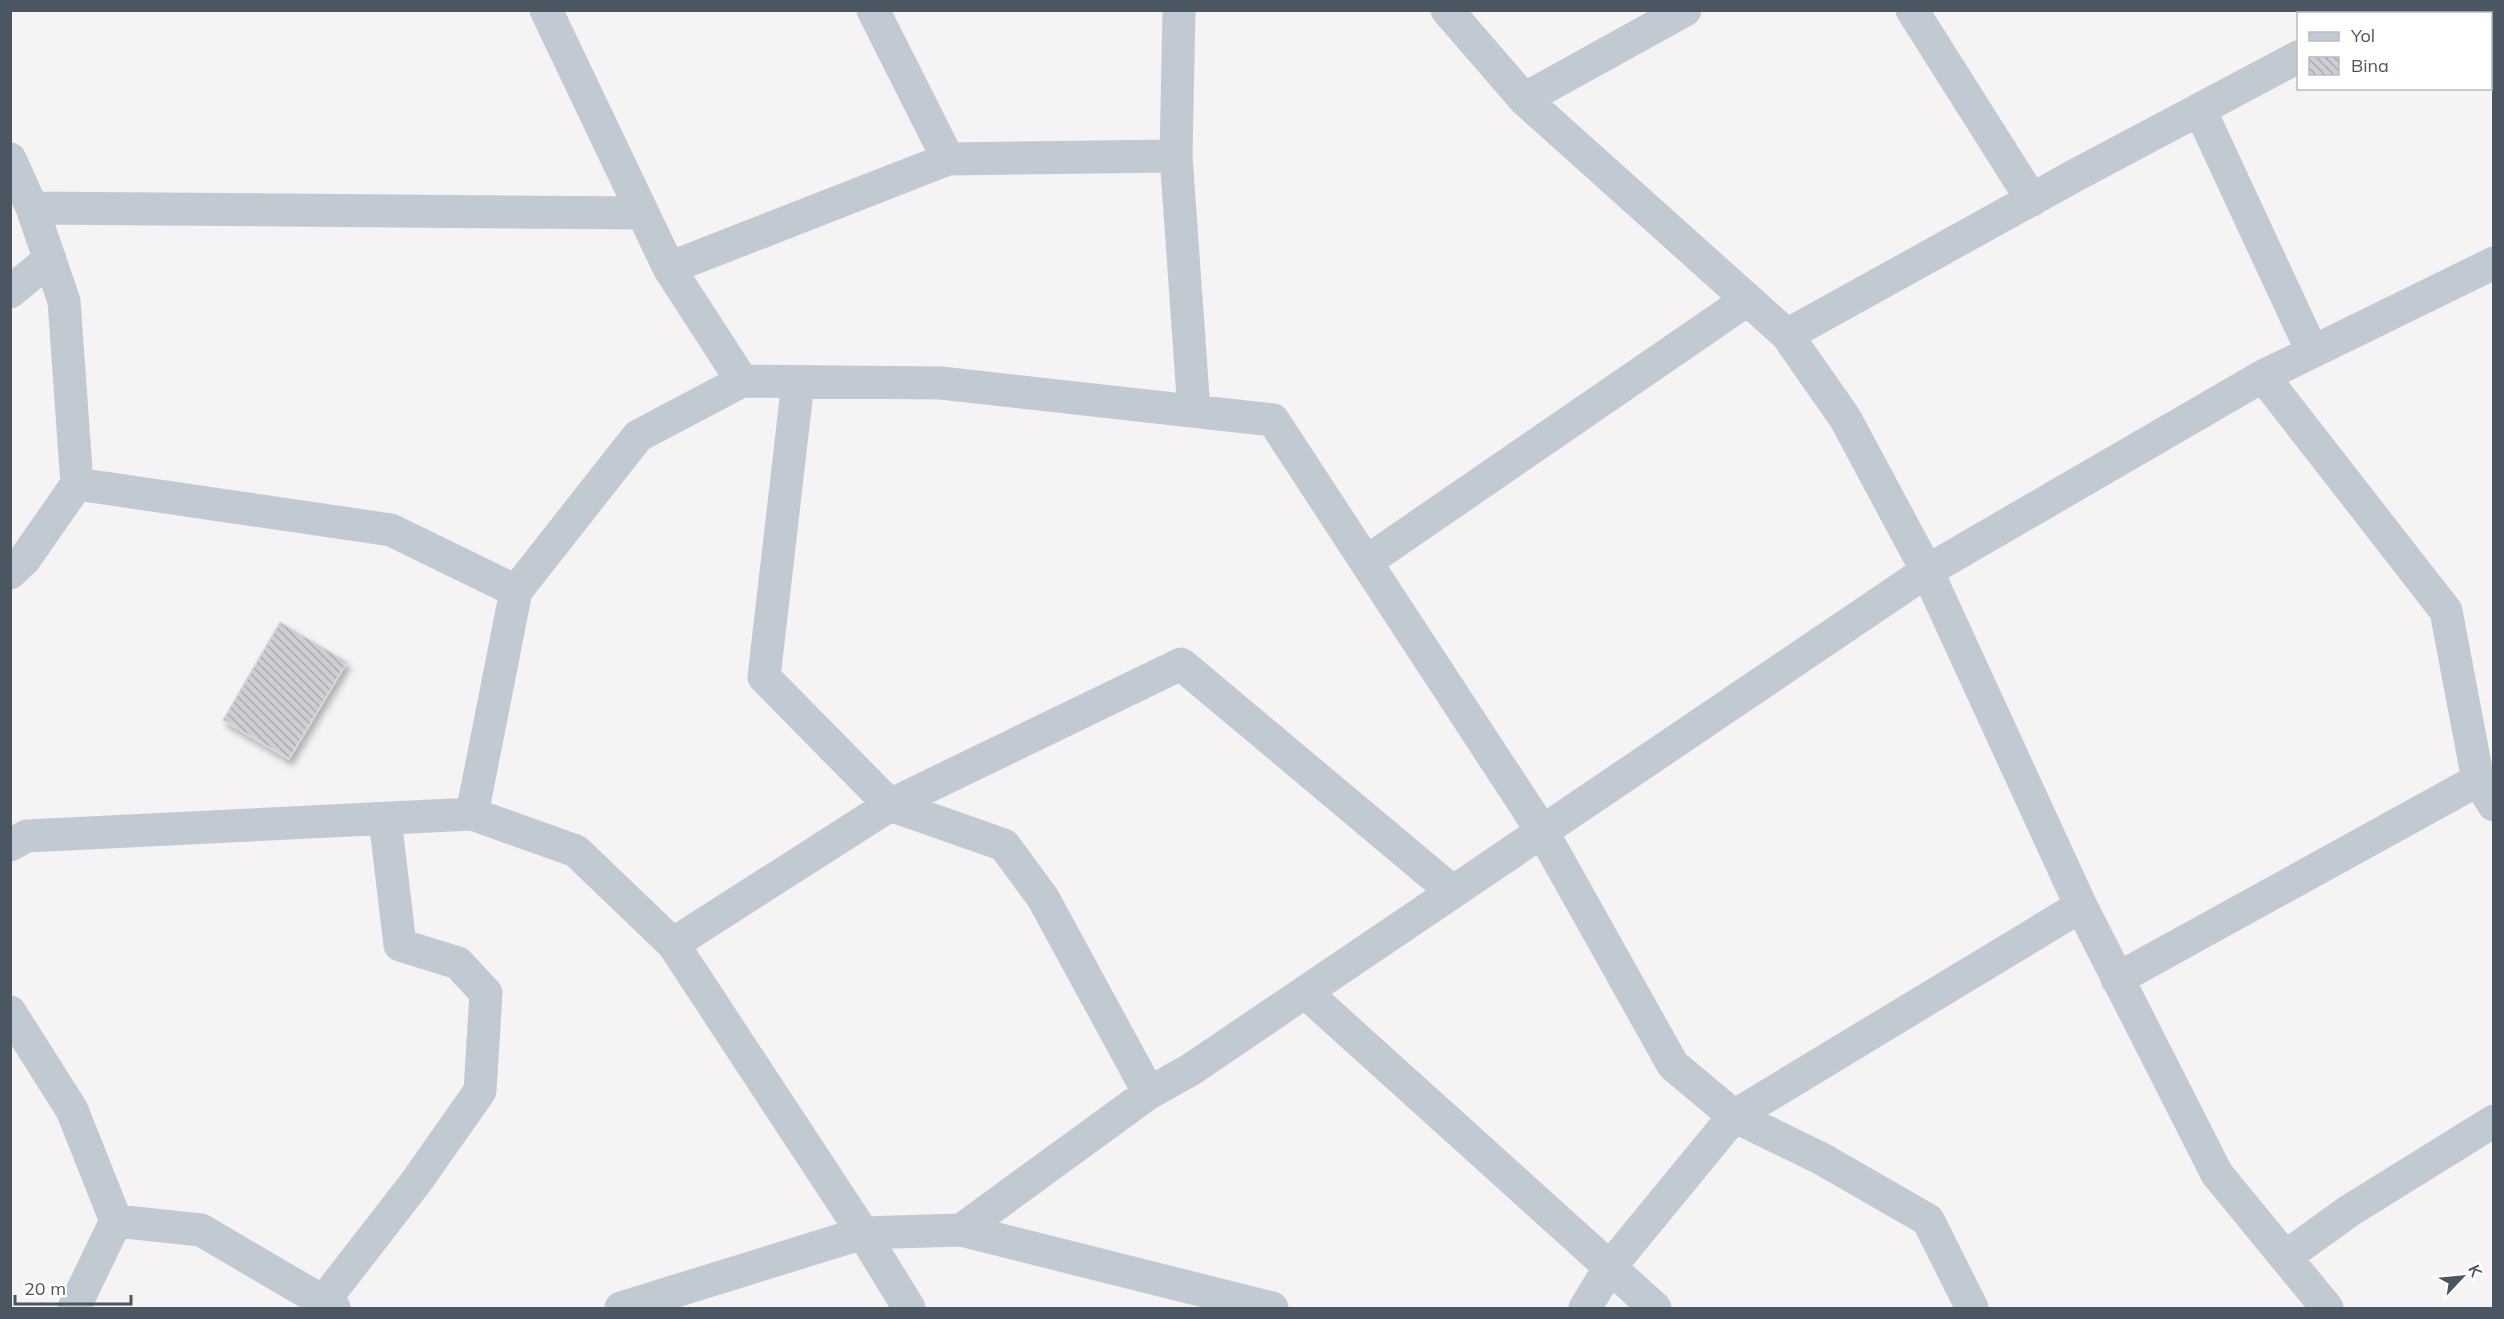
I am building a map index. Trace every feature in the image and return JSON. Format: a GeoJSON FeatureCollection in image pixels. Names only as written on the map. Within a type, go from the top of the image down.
{"type":"FeatureCollection","features":[{"type":"Feature","properties":{"kind":"street"},"geometry":{"type":"LineString","coordinates":[[546,10],[669,268],[742,381]]}},
{"type":"Feature","properties":{"kind":"street"},"geometry":{"type":"LineString","coordinates":[[873,10],[948,159]]}},
{"type":"Feature","properties":{"kind":"street"},"geometry":{"type":"LineString","coordinates":[[1179,10],[1176,156],[1194,411]]}},
{"type":"Feature","properties":{"kind":"street"},"geometry":{"type":"LineString","coordinates":[[1447,10],[1524,99],[1787,335],[1845,418],[1926,571],[2081,906],[2217,1174],[2327,1308]]}},
{"type":"Feature","properties":{"kind":"street"},"geometry":{"type":"LineString","coordinates":[[1524,99],[1685,10]]}},
{"type":"Feature","properties":{"kind":"street"},"geometry":{"type":"LineString","coordinates":[[1911,10],[2032,200]]}},
{"type":"Feature","properties":{"kind":"street"},"geometry":{"type":"LineString","coordinates":[[1787,335],[2297,58]]}},
{"type":"Feature","properties":{"kind":"street"},"geometry":{"type":"LineString","coordinates":[[2200,110],[2312,351]]}},
{"type":"Feature","properties":{"kind":"street"},"geometry":{"type":"LineString","coordinates":[[669,268],[948,159],[1176,156]]}},
{"type":"Feature","properties":{"kind":"street"},"geometry":{"type":"LineString","coordinates":[[10,159],[33,208],[64,301],[77,484],[24,560],[10,573]]}},
{"type":"Feature","properties":{"kind":"street"},"geometry":{"type":"LineString","coordinates":[[33,208],[642,213]]}},
{"type":"Feature","properties":{"kind":"street"},"geometry":{"type":"LineString","coordinates":[[10,292],[50,259]]}},
{"type":"Feature","properties":{"kind":"street"},"geometry":{"type":"LineString","coordinates":[[961,1230],[1149,1094],[1190,1070],[1926,571],[2263,375],[2493,263]]}},
{"type":"Feature","properties":{"kind":"street"},"geometry":{"type":"LineString","coordinates":[[1366,562],[1748,300]]}},
{"type":"Feature","properties":{"kind":"street"},"geometry":{"type":"LineString","coordinates":[[2118,979],[2486,793],[2446,611],[2263,375]]}},
{"type":"Feature","properties":{"kind":"street"},"geometry":{"type":"LineString","coordinates":[[472,814],[516,591],[638,436],[742,381],[941,384],[1273,420],[1542,831],[1673,1065],[1734,1116],[1822,1159],[1928,1220],[1972,1308]]}},
{"type":"Feature","properties":{"kind":"street"},"geometry":{"type":"LineString","coordinates":[[798,382],[764,677],[890,805],[1004,845],[1043,898],[1149,1094]]}},
{"type":"Feature","properties":{"kind":"street"},"geometry":{"type":"LineString","coordinates":[[77,484],[391,530],[516,591]]}},
{"type":"Feature","properties":{"kind":"street"},"geometry":{"type":"LineString","coordinates":[[673,944],[890,805],[1181,664],[1453,892]]}},
{"type":"Feature","properties":{"kind":"street"},"geometry":{"type":"LineString","coordinates":[[16,833],[472,814],[576,851],[673,944],[863,1233],[909,1308]]}},
{"type":"Feature","properties":{"kind":"street"},"geometry":{"type":"LineString","coordinates":[[117,1221],[201,1230],[329,1305],[480,1091],[486,993],[458,963],[400,945],[385,819]]}},
{"type":"Feature","properties":{"kind":"street"},"geometry":{"type":"LineString","coordinates":[[1585,1308],[1610,1267],[1734,1116],[2081,906]]}},
{"type":"Feature","properties":{"kind":"street"},"geometry":{"type":"LineString","coordinates":[[1305,992],[1655,1308]]}},
{"type":"Feature","properties":{"kind":"street"},"geometry":{"type":"LineString","coordinates":[[10,1012],[72,1110],[117,1221],[74,1308]]}},
{"type":"Feature","properties":{"kind":"street"},"geometry":{"type":"LineString","coordinates":[[2285,1257],[2349,1211],[2493,1121]]}},
{"type":"Feature","properties":{"kind":"street"},"geometry":{"type":"LineString","coordinates":[[621,1308],[863,1233],[961,1230],[1272,1308]]}},
{"type":"Feature","properties":{"kind":"building"},"geometry":{"type":"Polygon","coordinates":[[[280,622],[347,662],[289,759],[223,720],[280,622]]]}}]}
